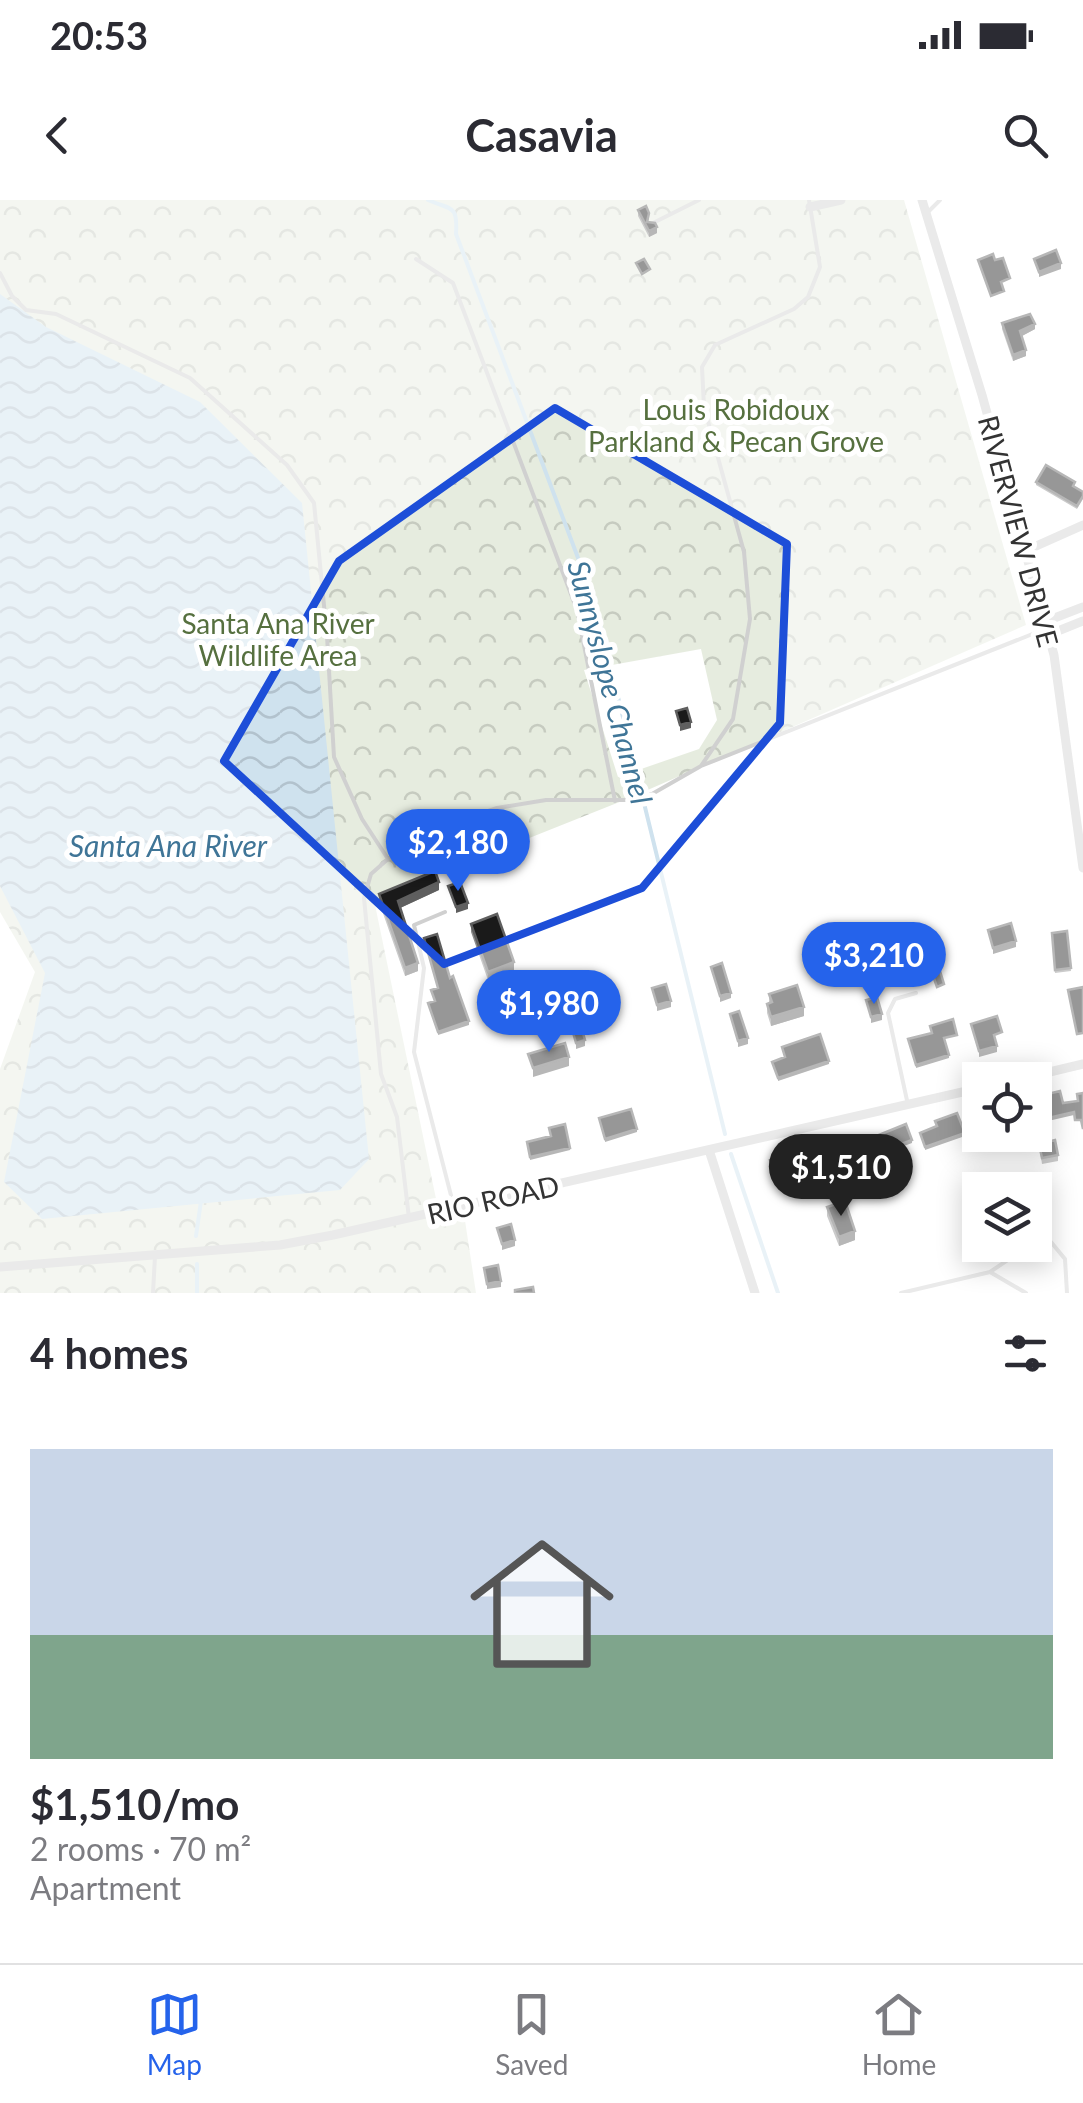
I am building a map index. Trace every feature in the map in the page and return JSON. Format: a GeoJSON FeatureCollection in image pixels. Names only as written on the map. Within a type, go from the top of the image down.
{"type":"FeatureCollection","features":[{"type":"Feature","properties":{"kind":"street"},"geometry":{"type":"LineString","coordinates":[[809,204],[841,200]]}},
{"type":"Feature","properties":{"kind":"street","name":"RIVERVIEW DRIVE"},"geometry":{"type":"LineString","coordinates":[[922,200],[1054,656],[1083,868]]}},
{"type":"Feature","properties":{"kind":"street"},"geometry":{"type":"LineString","coordinates":[[1025,551],[1083,525]]}},
{"type":"Feature","properties":{"kind":"street"},"geometry":{"type":"LineString","coordinates":[[1046,628],[1083,607]]}},
{"type":"Feature","properties":{"kind":"street"},"geometry":{"type":"LineString","coordinates":[[1046,628],[1083,620]]}},
{"type":"Feature","properties":{"kind":"street"},"geometry":{"type":"LineString","coordinates":[[1052,1071],[1083,1064]]}},
{"type":"Feature","properties":{"kind":"street","name":"RIO ROAD"},"geometry":{"type":"LineString","coordinates":[[0,1267],[280,1245],[962,1092]]}},
{"type":"Feature","properties":{"kind":"street"},"geometry":{"type":"LineString","coordinates":[[709,1150],[755,1293]]}},
{"type":"Feature","properties":{"kind":"lane"},"geometry":{"type":"LineString","coordinates":[[651,224],[699,200]]}},
{"type":"Feature","properties":{"kind":"lane"},"geometry":{"type":"LineString","coordinates":[[926,214],[940,200]]}},
{"type":"Feature","properties":{"kind":"lane"},"geometry":{"type":"LineString","coordinates":[[701,766],[733,719],[750,619],[744,552],[704,407],[702,367],[715,344],[794,309],[808,297],[820,267],[809,204]]}},
{"type":"Feature","properties":{"kind":"lane"},"geometry":{"type":"LineString","coordinates":[[416,258],[453,283],[573,599],[615,801]]}},
{"type":"Feature","properties":{"kind":"lane"},"geometry":{"type":"LineString","coordinates":[[0,273],[12,296],[26,310],[56,314],[190,378],[286,464],[314,503],[328,636],[334,757],[362,820],[388,859]]}},
{"type":"Feature","properties":{"kind":"lane"},"geometry":{"type":"LineString","coordinates":[[409,1218],[397,1116],[381,1074],[364,898],[371,874],[433,832],[497,808],[546,800],[635,800],[652,794],[701,766],[1046,628]]}},
{"type":"Feature","properties":{"kind":"lane"},"geometry":{"type":"LineString","coordinates":[[445,912],[414,924],[424,968],[414,1052],[454,1208]]}},
{"type":"Feature","properties":{"kind":"lane"},"geometry":{"type":"LineString","coordinates":[[908,1105],[888,1012],[895,999],[916,992]]}},
{"type":"Feature","properties":{"kind":"lane"},"geometry":{"type":"LineString","coordinates":[[1052,1243],[1064,1259],[1067,1293]]}},
{"type":"Feature","properties":{"kind":"lane"},"geometry":{"type":"LineString","coordinates":[[153,1293],[155,1256]]}},
{"type":"Feature","properties":{"kind":"lane"},"geometry":{"type":"LineString","coordinates":[[901,1293],[990,1272],[1005,1262]]}},
{"type":"Feature","properties":{"kind":"lane"},"geometry":{"type":"LineString","coordinates":[[990,1272],[1026,1293]]}},
{"type":"Feature","properties":{"kind":"highlighted area"},"geometry":{"type":"Polygon","coordinates":[[[555,408],[787,544],[780,723],[642,888],[444,964],[224,761],[339,561],[555,408]]]}},
{"type":"Feature","properties":{"kind":"green space","name":"Santa Ana River Wildlife Area"},"geometry":{"type":"Polygon","coordinates":[[[0,200],[904,200],[1026,625],[627,799],[374,900],[440,1218],[464,1214],[476,1293],[0,1293],[0,1069],[35,972],[0,912],[0,200]],[[701,649],[584,670],[618,777],[699,749],[717,720],[701,649]]]}},
{"type":"Feature","properties":{"kind":"water","name":"Santa Ana River"},"geometry":{"type":"Polygon","coordinates":[[[0,294],[46,327],[200,402],[302,503],[369,1159],[340,1190],[42,1219],[4,1182],[45,973],[0,886],[0,294]]]}},
{"type":"Feature","properties":{"kind":"building"},"geometry":{"type":"Polygon","coordinates":[[[646,206],[647,222],[657,227],[649,231],[638,210],[646,206]]]}},
{"type":"Feature","properties":{"kind":"building"},"geometry":{"type":"Polygon","coordinates":[[[1056,250],[1061,263],[1039,272],[1034,259],[1056,250]]]}},
{"type":"Feature","properties":{"kind":"building"},"geometry":{"type":"Polygon","coordinates":[[[993,254],[995,260],[1003,258],[1010,278],[1001,282],[1004,291],[991,296],[978,260],[993,254]]]}},
{"type":"Feature","properties":{"kind":"building"},"geometry":{"type":"Polygon","coordinates":[[[644,259],[650,269],[642,274],[636,263],[644,259]]]}},
{"type":"Feature","properties":{"kind":"building"},"geometry":{"type":"Polygon","coordinates":[[[1030,314],[1035,324],[1020,331],[1026,350],[1013,355],[1002,323],[1030,314]]]}},
{"type":"Feature","properties":{"kind":"building"},"geometry":{"type":"Polygon","coordinates":[[[1046,465],[1075,482],[1073,486],[1083,492],[1077,506],[1036,482],[1046,465]]]}},
{"type":"Feature","properties":{"kind":"building"},"geometry":{"type":"Polygon","coordinates":[[[687,708],[691,722],[680,725],[676,711],[687,708]]]}},
{"type":"Feature","properties":{"kind":"building"},"geometry":{"type":"Polygon","coordinates":[[[514,843],[517,850],[500,858],[496,850],[514,843]]]}},
{"type":"Feature","properties":{"kind":"building"},"geometry":{"type":"Polygon","coordinates":[[[435,871],[439,882],[398,901],[418,963],[405,968],[379,894],[435,871]]]}},
{"type":"Feature","properties":{"kind":"building"},"geometry":{"type":"Polygon","coordinates":[[[460,882],[468,903],[456,907],[448,886],[460,882]]]}},
{"type":"Feature","properties":{"kind":"building"},"geometry":{"type":"Polygon","coordinates":[[[497,914],[514,962],[488,972],[471,924],[497,914]]]}},
{"type":"Feature","properties":{"kind":"building"},"geometry":{"type":"Polygon","coordinates":[[[1011,923],[1016,941],[993,948],[988,930],[1011,923]]]}},
{"type":"Feature","properties":{"kind":"building"},"geometry":{"type":"Polygon","coordinates":[[[1067,931],[1071,968],[1055,970],[1052,933],[1067,931]]]}},
{"type":"Feature","properties":{"kind":"building"},"geometry":{"type":"Polygon","coordinates":[[[437,934],[469,1021],[438,1032],[428,1003],[435,1001],[431,990],[438,988],[424,938],[437,934]]]}},
{"type":"Feature","properties":{"kind":"building"},"geometry":{"type":"Polygon","coordinates":[[[904,957],[909,974],[897,978],[892,962],[904,957]]]}},
{"type":"Feature","properties":{"kind":"building"},"geometry":{"type":"Polygon","coordinates":[[[722,963],[731,993],[720,996],[711,967],[722,963]]]}},
{"type":"Feature","properties":{"kind":"building"},"geometry":{"type":"Polygon","coordinates":[[[940,971],[944,984],[937,987],[932,973],[940,971]]]}},
{"type":"Feature","properties":{"kind":"building"},"geometry":{"type":"Polygon","coordinates":[[[666,984],[671,1001],[657,1005],[652,988],[666,984]]]}},
{"type":"Feature","properties":{"kind":"building"},"geometry":{"type":"Polygon","coordinates":[[[797,985],[804,1007],[771,1017],[769,994],[797,985]]]}},
{"type":"Feature","properties":{"kind":"building"},"geometry":{"type":"Polygon","coordinates":[[[1083,987],[1083,1033],[1077,1034],[1068,990],[1083,987]]]}},
{"type":"Feature","properties":{"kind":"building"},"geometry":{"type":"Polygon","coordinates":[[[877,997],[882,1014],[871,1017],[866,1000],[877,997]]]}},
{"type":"Feature","properties":{"kind":"building"},"geometry":{"type":"Polygon","coordinates":[[[739,1011],[748,1038],[738,1041],[730,1014],[739,1011]]]}},
{"type":"Feature","properties":{"kind":"building"},"geometry":{"type":"Polygon","coordinates":[[[997,1016],[1002,1032],[994,1035],[997,1046],[979,1051],[971,1024],[997,1016]]]}},
{"type":"Feature","properties":{"kind":"building"},"geometry":{"type":"Polygon","coordinates":[[[953,1019],[957,1035],[944,1038],[949,1055],[916,1065],[908,1039],[932,1033],[930,1026],[953,1019]]]}},
{"type":"Feature","properties":{"kind":"building"},"geometry":{"type":"Polygon","coordinates":[[[579,1020],[585,1040],[576,1043],[570,1022],[579,1020]]]}},
{"type":"Feature","properties":{"kind":"building"},"geometry":{"type":"Polygon","coordinates":[[[820,1034],[829,1061],[778,1078],[772,1062],[785,1057],[782,1047],[820,1034]]]}},
{"type":"Feature","properties":{"kind":"building"},"geometry":{"type":"Polygon","coordinates":[[[565,1043],[569,1057],[533,1068],[528,1054],[565,1043]]]}},
{"type":"Feature","properties":{"kind":"building"},"geometry":{"type":"Polygon","coordinates":[[[1060,1091],[1063,1103],[1078,1101],[1077,1094],[1083,1093],[1083,1129],[1074,1112],[1052,1117],[1052,1093],[1060,1091]]]}},
{"type":"Feature","properties":{"kind":"building"},"geometry":{"type":"Polygon","coordinates":[[[631,1109],[637,1129],[605,1139],[599,1118],[631,1109]]]}},
{"type":"Feature","properties":{"kind":"building"},"geometry":{"type":"Polygon","coordinates":[[[957,1113],[962,1134],[925,1147],[920,1133],[937,1126],[935,1121],[957,1113]]]}},
{"type":"Feature","properties":{"kind":"building"},"geometry":{"type":"Polygon","coordinates":[[[565,1124],[570,1148],[530,1157],[527,1142],[551,1136],[549,1128],[565,1124]]]}},
{"type":"Feature","properties":{"kind":"building"},"geometry":{"type":"Polygon","coordinates":[[[906,1124],[912,1140],[861,1159],[864,1166],[838,1177],[831,1160],[826,1162],[820,1149],[833,1143],[837,1152],[906,1124]]]}},
{"type":"Feature","properties":{"kind":"building"},"geometry":{"type":"Polygon","coordinates":[[[1055,1140],[1058,1155],[1042,1158],[1041,1152],[1052,1152],[1055,1140]]]}},
{"type":"Feature","properties":{"kind":"building"},"geometry":{"type":"Polygon","coordinates":[[[781,1157],[783,1164],[803,1158],[810,1182],[788,1189],[786,1182],[778,1185],[770,1160],[781,1157]]]}},
{"type":"Feature","properties":{"kind":"building"},"geometry":{"type":"Polygon","coordinates":[[[845,1201],[855,1231],[839,1237],[827,1207],[845,1201]]]}},
{"type":"Feature","properties":{"kind":"building"},"geometry":{"type":"Polygon","coordinates":[[[511,1224],[515,1240],[502,1244],[497,1228],[511,1224]]]}},
{"type":"Feature","properties":{"kind":"building"},"geometry":{"type":"Polygon","coordinates":[[[498,1265],[501,1281],[487,1284],[484,1268],[498,1265]]]}},
{"type":"Feature","properties":{"kind":"building"},"geometry":{"type":"Polygon","coordinates":[[[533,1287],[534,1293],[515,1293],[515,1290],[533,1287]]]}},
{"type":"Feature","properties":{"kind":"waterway","name":"Sunnyslope Channel"},"geometry":{"type":"LineString","coordinates":[[428,200],[447,207],[456,217],[456,234],[595,603],[725,1134]]}},
{"type":"Feature","properties":{"kind":"waterway","name":"Sunnyslope Channel"},"geometry":{"type":"LineString","coordinates":[[731,1154],[778,1293]]}},
{"type":"Feature","properties":{"kind":"waterway"},"geometry":{"type":"LineString","coordinates":[[196,1236],[201,1201]]}},
{"type":"Feature","properties":{"kind":"waterway"},"geometry":{"type":"LineString","coordinates":[[197,1264],[197,1293]]}},
{"type":"Feature","properties":{"kind":"park label","name":"Louis Robidoux Parkland & Pecan Grove"},"geometry":{"type":"Point","coordinates":[736,425]}}]}
